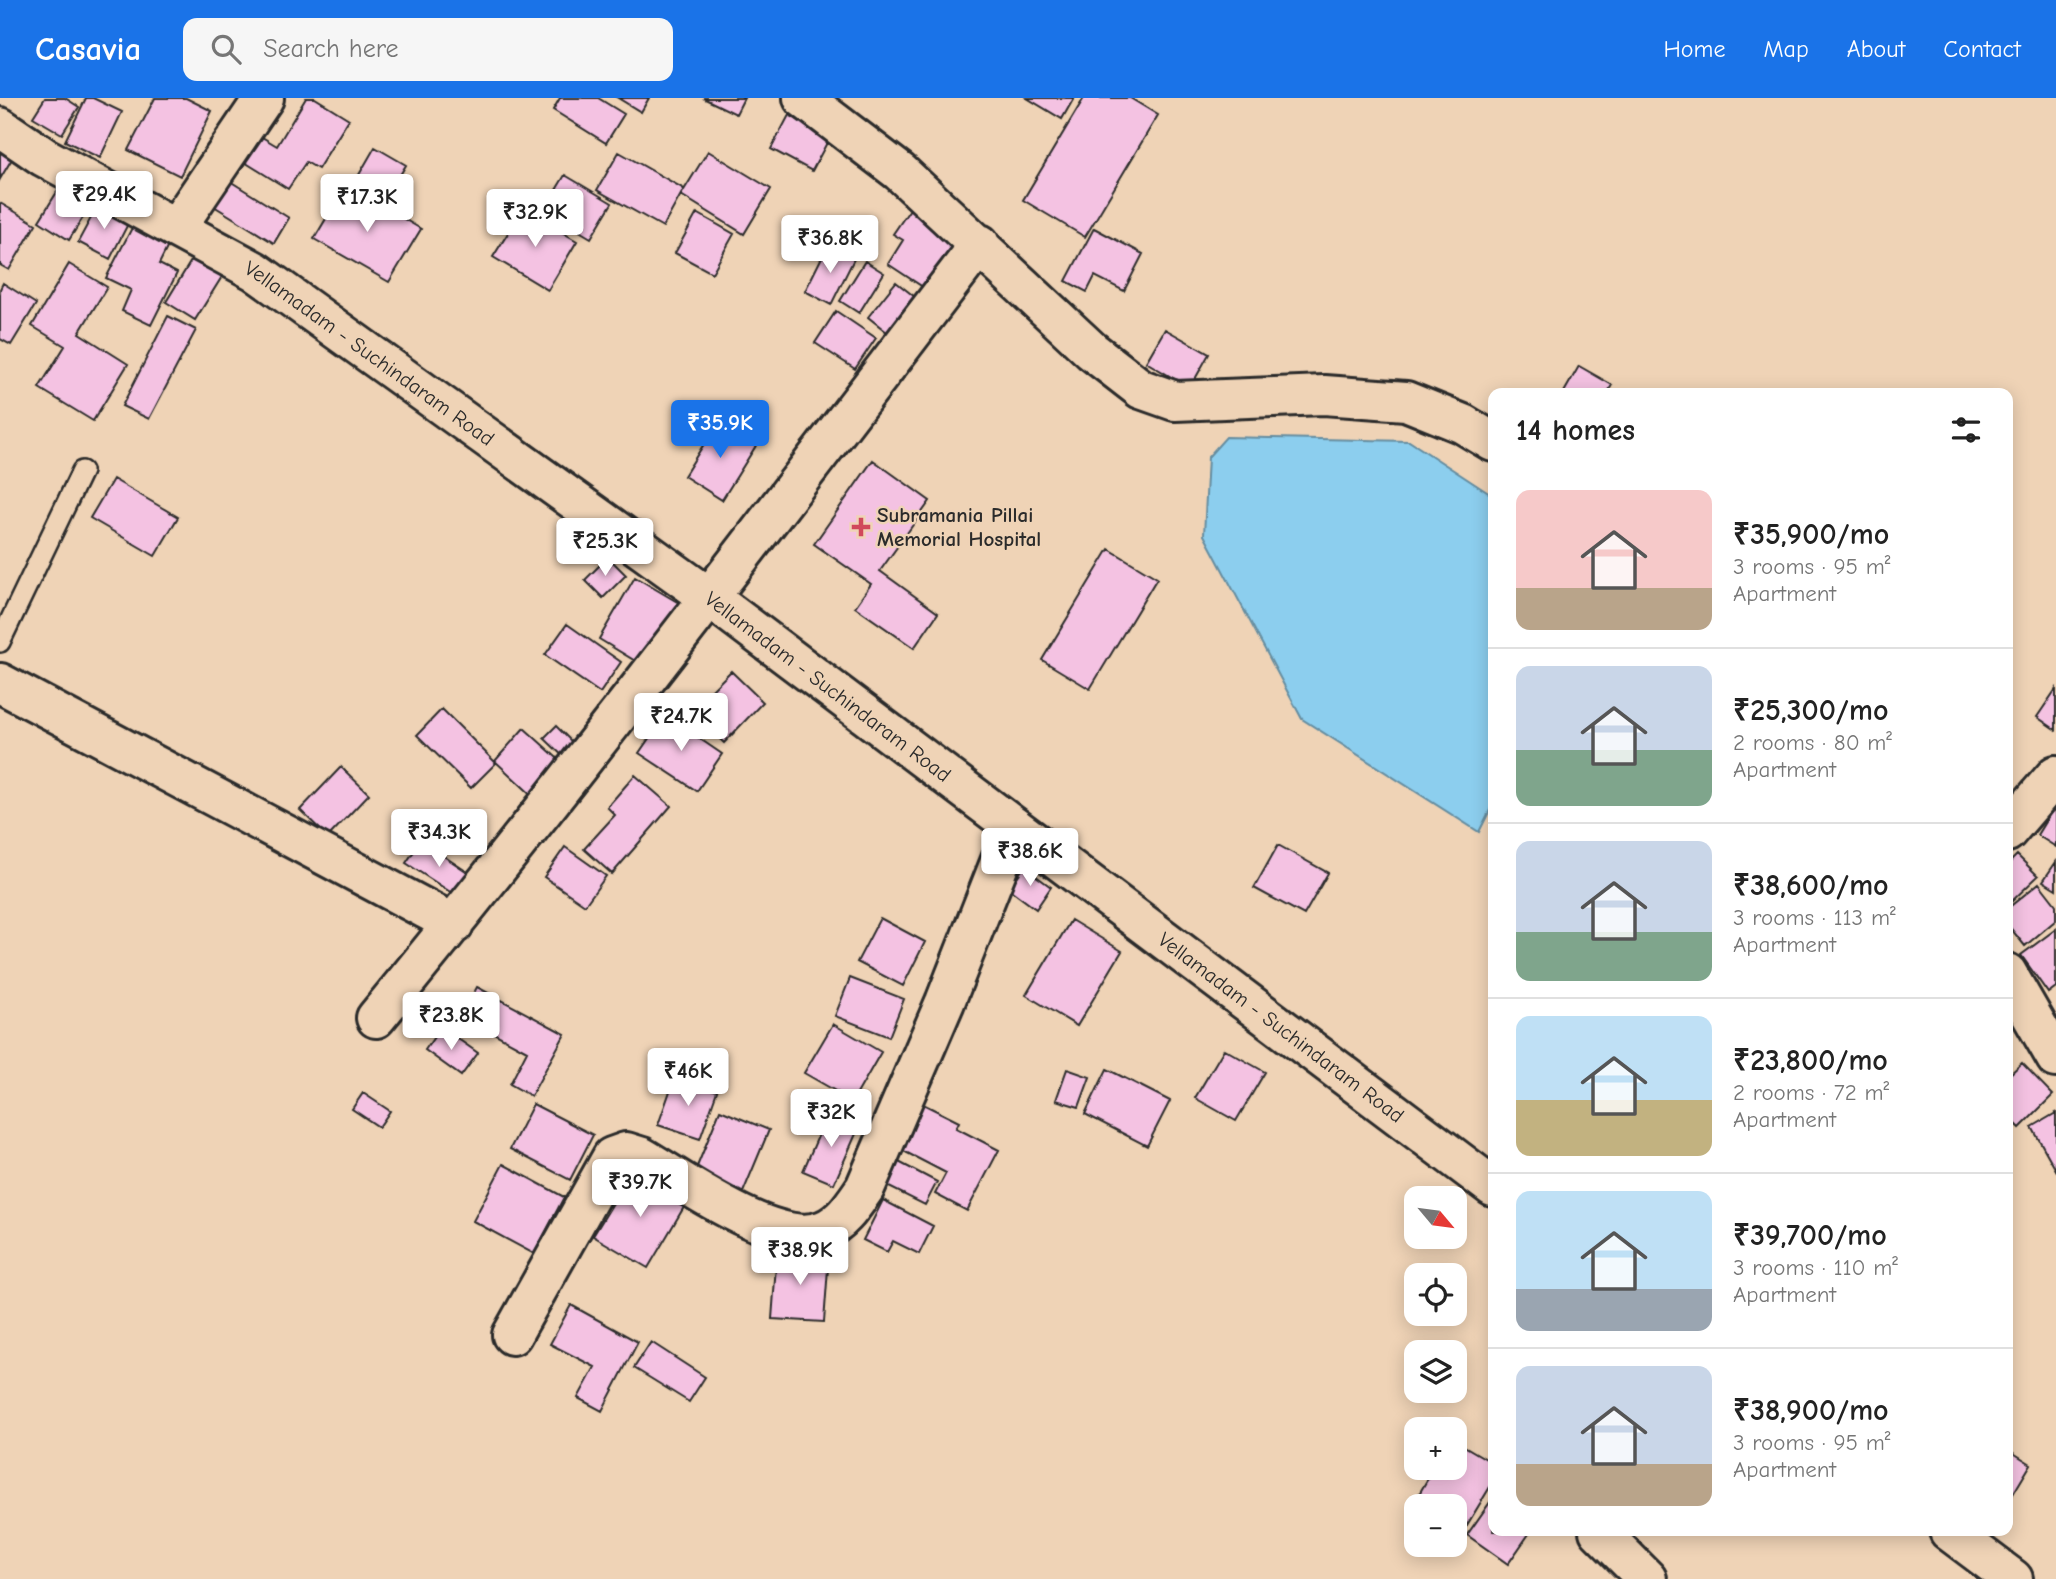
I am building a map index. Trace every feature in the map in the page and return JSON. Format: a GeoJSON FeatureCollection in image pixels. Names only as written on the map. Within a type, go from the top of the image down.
{"type":"FeatureCollection","features":[{"type":"Feature","properties":{"kind":"street"},"geometry":{"type":"LineString","coordinates":[[176,228],[264,98]]}},
{"type":"Feature","properties":{"kind":"street"},"geometry":{"type":"LineString","coordinates":[[803,98],[900,172],[1092,351],[1141,388],[1175,401],[1324,395],[1406,401],[1463,424],[1488,439]]}},
{"type":"Feature","properties":{"kind":"street","name":"Vellamadam - Suchindaram Road"},"geometry":{"type":"LineString","coordinates":[[0,127],[44,157],[255,271],[709,598],[1488,1183]]}},
{"type":"Feature","properties":{"kind":"street"},"geometry":{"type":"LineString","coordinates":[[376,1018],[454,924],[709,598],[980,244]]}},
{"type":"Feature","properties":{"kind":"street"},"geometry":{"type":"LineString","coordinates":[[0,684],[454,924]]}},
{"type":"Feature","properties":{"kind":"street"},"geometry":{"type":"LineString","coordinates":[[2013,825],[2056,775]]}},
{"type":"Feature","properties":{"kind":"street"},"geometry":{"type":"LineString","coordinates":[[512,1335],[601,1172],[612,1157],[619,1154],[626,1152],[642,1157],[768,1228],[795,1234],[823,1231],[846,1215],[870,1176],[945,1002],[1014,827]]}},
{"type":"Feature","properties":{"kind":"street"},"geometry":{"type":"LineString","coordinates":[[2013,983],[2056,1058]]}},
{"type":"Feature","properties":{"kind":"street"},"geometry":{"type":"LineString","coordinates":[[1604,1536],[1647,1579]]}},
{"type":"Feature","properties":{"kind":"street"},"geometry":{"type":"LineString","coordinates":[[1957,1536],[2013,1579]]}},
{"type":"Feature","properties":{"kind":"lane"},"geometry":{"type":"LineString","coordinates":[[0,642],[82,471]]}},
{"type":"Feature","properties":{"kind":"water"},"geometry":{"type":"Polygon","coordinates":[[[1226,437],[1409,441],[1488,493],[1488,814],[1479,832],[1302,719],[1204,535],[1208,457],[1226,437]]]}},
{"type":"Feature","properties":{"kind":"building"},"geometry":{"type":"Polygon","coordinates":[[[45,98],[65,98],[79,107],[62,134],[33,117],[45,98]]]}},
{"type":"Feature","properties":{"kind":"building"},"geometry":{"type":"Polygon","coordinates":[[[86,98],[93,98],[122,112],[100,158],[65,141],[86,98]]]}},
{"type":"Feature","properties":{"kind":"building"},"geometry":{"type":"Polygon","coordinates":[[[155,98],[186,98],[212,111],[180,176],[128,150],[155,98]]]}},
{"type":"Feature","properties":{"kind":"building"},"geometry":{"type":"Polygon","coordinates":[[[306,98],[315,98],[349,119],[318,169],[306,162],[288,189],[235,156],[250,130],[277,146],[306,98]]]}},
{"type":"Feature","properties":{"kind":"building"},"geometry":{"type":"Polygon","coordinates":[[[560,98],[598,98],[624,114],[606,143],[553,110],[560,98]]]}},
{"type":"Feature","properties":{"kind":"building"},"geometry":{"type":"Polygon","coordinates":[[[618,98],[649,98],[641,112],[618,98]]]}},
{"type":"Feature","properties":{"kind":"building"},"geometry":{"type":"Polygon","coordinates":[[[703,98],[744,98],[736,114],[703,98]]]}},
{"type":"Feature","properties":{"kind":"building"},"geometry":{"type":"Polygon","coordinates":[[[1027,98],[1074,98],[1062,119],[1027,98]]]}},
{"type":"Feature","properties":{"kind":"building"},"geometry":{"type":"Polygon","coordinates":[[[1084,98],[1130,98],[1158,115],[1085,237],[1023,200],[1084,98]]]}},
{"type":"Feature","properties":{"kind":"building"},"geometry":{"type":"Polygon","coordinates":[[[789,115],[830,137],[812,171],[771,149],[789,115]]]}},
{"type":"Feature","properties":{"kind":"building"},"geometry":{"type":"Polygon","coordinates":[[[0,142],[16,152],[0,179],[0,142]]]}},
{"type":"Feature","properties":{"kind":"building"},"geometry":{"type":"Polygon","coordinates":[[[375,147],[406,165],[382,205],[352,187],[375,147]]]}},
{"type":"Feature","properties":{"kind":"building"},"geometry":{"type":"Polygon","coordinates":[[[708,151],[771,189],[744,234],[681,195],[708,151]]]}},
{"type":"Feature","properties":{"kind":"building"},"geometry":{"type":"Polygon","coordinates":[[[619,152],[684,189],[663,227],[597,190],[619,152]]]}},
{"type":"Feature","properties":{"kind":"building"},"geometry":{"type":"Polygon","coordinates":[[[565,175],[612,203],[591,238],[544,210],[565,175]]]}},
{"type":"Feature","properties":{"kind":"building"},"geometry":{"type":"Polygon","coordinates":[[[225,178],[289,218],[274,243],[209,203],[225,178]]]}},
{"type":"Feature","properties":{"kind":"building"},"geometry":{"type":"Polygon","coordinates":[[[62,184],[92,203],[69,240],[39,221],[62,184]]]}},
{"type":"Feature","properties":{"kind":"building"},"geometry":{"type":"Polygon","coordinates":[[[346,185],[421,229],[389,282],[314,239],[346,185]]]}},
{"type":"Feature","properties":{"kind":"building"},"geometry":{"type":"Polygon","coordinates":[[[0,203],[36,224],[9,270],[0,265],[0,203]]]}},
{"type":"Feature","properties":{"kind":"building"},"geometry":{"type":"Polygon","coordinates":[[[99,203],[130,220],[110,259],[78,242],[99,203]]]}},
{"type":"Feature","properties":{"kind":"building"},"geometry":{"type":"Polygon","coordinates":[[[523,209],[577,241],[548,290],[493,257],[523,209]]]}},
{"type":"Feature","properties":{"kind":"building"},"geometry":{"type":"Polygon","coordinates":[[[910,209],[958,239],[926,289],[888,264],[903,240],[893,234],[910,209]]]}},
{"type":"Feature","properties":{"kind":"building"},"geometry":{"type":"Polygon","coordinates":[[[697,213],[734,234],[712,273],[675,253],[697,213]]]}},
{"type":"Feature","properties":{"kind":"building"},"geometry":{"type":"Polygon","coordinates":[[[136,220],[172,238],[159,264],[177,273],[151,325],[122,311],[131,290],[106,278],[136,220]]]}},
{"type":"Feature","properties":{"kind":"building"},"geometry":{"type":"Polygon","coordinates":[[[1094,228],[1143,254],[1124,291],[1095,276],[1087,292],[1066,281],[1094,228]]]}},
{"type":"Feature","properties":{"kind":"building"},"geometry":{"type":"Polygon","coordinates":[[[828,245],[854,259],[831,305],[805,291],[828,245]]]}},
{"type":"Feature","properties":{"kind":"building"},"geometry":{"type":"Polygon","coordinates":[[[194,256],[223,275],[195,320],[166,302],[194,256]]]}},
{"type":"Feature","properties":{"kind":"building"},"geometry":{"type":"Polygon","coordinates":[[[865,261],[884,273],[859,313],[840,301],[865,261]]]}},
{"type":"Feature","properties":{"kind":"building"},"geometry":{"type":"Polygon","coordinates":[[[69,264],[107,287],[79,333],[128,364],[93,421],[39,388],[65,346],[32,326],[69,264]]]}},
{"type":"Feature","properties":{"kind":"building"},"geometry":{"type":"Polygon","coordinates":[[[896,282],[920,301],[892,336],[868,317],[896,282]]]}},
{"type":"Feature","properties":{"kind":"building"},"geometry":{"type":"Polygon","coordinates":[[[3,283],[36,304],[11,345],[0,339],[0,289],[3,283]]]}},
{"type":"Feature","properties":{"kind":"building"},"geometry":{"type":"Polygon","coordinates":[[[836,311],[876,338],[855,369],[815,343],[836,311]]]}},
{"type":"Feature","properties":{"kind":"building"},"geometry":{"type":"Polygon","coordinates":[[[168,316],[196,330],[149,419],[122,406],[168,316]]]}},
{"type":"Feature","properties":{"kind":"building"},"geometry":{"type":"Polygon","coordinates":[[[1165,329],[1209,354],[1190,388],[1146,362],[1165,329]]]}},
{"type":"Feature","properties":{"kind":"building"},"geometry":{"type":"Polygon","coordinates":[[[1579,366],[1612,385],[1610,388],[1566,388],[1579,366]]]}},
{"type":"Feature","properties":{"kind":"building"},"geometry":{"type":"Polygon","coordinates":[[[719,420],[757,444],[722,500],[684,476],[719,420]]]}},
{"type":"Feature","properties":{"kind":"building"},"geometry":{"type":"Polygon","coordinates":[[[873,460],[930,501],[880,571],[938,613],[914,648],[855,607],[871,584],[814,544],[873,460]]]}},
{"type":"Feature","properties":{"kind":"building"},"geometry":{"type":"Polygon","coordinates":[[[113,479],[178,517],[155,556],[90,518],[113,479]]]}},
{"type":"Feature","properties":{"kind":"building"},"geometry":{"type":"Polygon","coordinates":[[[1109,549],[1157,578],[1090,689],[1042,660],[1109,549]]]}},
{"type":"Feature","properties":{"kind":"building"},"geometry":{"type":"Polygon","coordinates":[[[608,557],[626,575],[603,598],[585,580],[608,557]]]}},
{"type":"Feature","properties":{"kind":"building"},"geometry":{"type":"Polygon","coordinates":[[[635,577],[684,606],[647,668],[599,639],[635,577]]]}},
{"type":"Feature","properties":{"kind":"building"},"geometry":{"type":"Polygon","coordinates":[[[567,624],[621,662],[600,693],[545,655],[567,624]]]}},
{"type":"Feature","properties":{"kind":"building"},"geometry":{"type":"Polygon","coordinates":[[[731,671],[763,702],[724,743],[691,711],[731,671]]]}},
{"type":"Feature","properties":{"kind":"building"},"geometry":{"type":"Polygon","coordinates":[[[2056,689],[2056,730],[2037,717],[2056,689]]]}},
{"type":"Feature","properties":{"kind":"building"},"geometry":{"type":"Polygon","coordinates":[[[442,709],[496,763],[471,788],[417,735],[442,709]]]}},
{"type":"Feature","properties":{"kind":"building"},"geometry":{"type":"Polygon","coordinates":[[[665,715],[722,754],[697,791],[639,753],[665,715]]]}},
{"type":"Feature","properties":{"kind":"building"},"geometry":{"type":"Polygon","coordinates":[[[556,726],[580,750],[569,762],[544,738],[556,726]]]}},
{"type":"Feature","properties":{"kind":"building"},"geometry":{"type":"Polygon","coordinates":[[[524,728],[566,766],[536,799],[495,761],[524,728]]]}},
{"type":"Feature","properties":{"kind":"building"},"geometry":{"type":"Polygon","coordinates":[[[341,767],[369,794],[328,837],[300,810],[341,767]]]}},
{"type":"Feature","properties":{"kind":"building"},"geometry":{"type":"Polygon","coordinates":[[[635,775],[671,806],[612,874],[584,849],[615,815],[607,807],[635,775]]]}},
{"type":"Feature","properties":{"kind":"building"},"geometry":{"type":"Polygon","coordinates":[[[2056,804],[2056,847],[2037,835],[2056,804]]]}},
{"type":"Feature","properties":{"kind":"building"},"geometry":{"type":"Polygon","coordinates":[[[421,841],[472,875],[458,897],[406,863],[421,841]]]}},
{"type":"Feature","properties":{"kind":"building"},"geometry":{"type":"Polygon","coordinates":[[[1278,845],[1328,873],[1304,915],[1254,888],[1278,845]]]}},
{"type":"Feature","properties":{"kind":"building"},"geometry":{"type":"Polygon","coordinates":[[[565,847],[606,876],[585,905],[544,877],[565,847]]]}},
{"type":"Feature","properties":{"kind":"building"},"geometry":{"type":"Polygon","coordinates":[[[2017,855],[2038,876],[2013,900],[2013,859],[2017,855]]]}},
{"type":"Feature","properties":{"kind":"building"},"geometry":{"type":"Polygon","coordinates":[[[2056,862],[2056,889],[2043,881],[2056,862]]]}},
{"type":"Feature","properties":{"kind":"building"},"geometry":{"type":"Polygon","coordinates":[[[1024,867],[1051,887],[1036,909],[1009,889],[1024,867]]]}},
{"type":"Feature","properties":{"kind":"building"},"geometry":{"type":"Polygon","coordinates":[[[2039,883],[2056,905],[2056,920],[2025,946],[2013,931],[2013,904],[2039,883]]]}},
{"type":"Feature","properties":{"kind":"building"},"geometry":{"type":"Polygon","coordinates":[[[880,918],[925,942],[903,986],[857,962],[880,918]]]}},
{"type":"Feature","properties":{"kind":"building"},"geometry":{"type":"Polygon","coordinates":[[[1071,920],[1122,951],[1077,1026],[1026,995],[1071,920]]]}},
{"type":"Feature","properties":{"kind":"building"},"geometry":{"type":"Polygon","coordinates":[[[2056,929],[2056,987],[2048,993],[2021,955],[2056,929]]]}},
{"type":"Feature","properties":{"kind":"building"},"geometry":{"type":"Polygon","coordinates":[[[850,978],[904,999],[889,1037],[835,1016],[850,978]]]}},
{"type":"Feature","properties":{"kind":"building"},"geometry":{"type":"Polygon","coordinates":[[[477,987],[565,1034],[531,1096],[510,1084],[527,1051],[462,1016],[477,987]]]}},
{"type":"Feature","properties":{"kind":"building"},"geometry":{"type":"Polygon","coordinates":[[[833,1024],[881,1052],[853,1101],[804,1073],[833,1024]]]}},
{"type":"Feature","properties":{"kind":"building"},"geometry":{"type":"Polygon","coordinates":[[[441,1027],[478,1053],[461,1076],[425,1050],[441,1027]]]}},
{"type":"Feature","properties":{"kind":"building"},"geometry":{"type":"Polygon","coordinates":[[[1224,1049],[1265,1072],[1236,1121],[1195,1098],[1224,1049]]]}},
{"type":"Feature","properties":{"kind":"building"},"geometry":{"type":"Polygon","coordinates":[[[2022,1063],[2053,1095],[2020,1128],[2013,1121],[2013,1071],[2022,1063]]]}},
{"type":"Feature","properties":{"kind":"building"},"geometry":{"type":"Polygon","coordinates":[[[1067,1069],[1090,1077],[1079,1107],[1056,1100],[1067,1069]]]}},
{"type":"Feature","properties":{"kind":"building"},"geometry":{"type":"Polygon","coordinates":[[[1107,1069],[1170,1101],[1147,1146],[1085,1114],[1107,1069]]]}},
{"type":"Feature","properties":{"kind":"building"},"geometry":{"type":"Polygon","coordinates":[[[675,1077],[717,1091],[700,1139],[658,1125],[675,1077]]]}},
{"type":"Feature","properties":{"kind":"building"},"geometry":{"type":"Polygon","coordinates":[[[363,1093],[390,1111],[379,1127],[352,1109],[363,1093]]]}},
{"type":"Feature","properties":{"kind":"building"},"geometry":{"type":"Polygon","coordinates":[[[913,1099],[959,1122],[956,1128],[999,1150],[967,1211],[935,1194],[946,1173],[890,1144],[913,1099]]]}},
{"type":"Feature","properties":{"kind":"building"},"geometry":{"type":"Polygon","coordinates":[[[533,1104],[593,1135],[570,1180],[510,1149],[533,1104]]]}},
{"type":"Feature","properties":{"kind":"building"},"geometry":{"type":"Polygon","coordinates":[[[720,1110],[769,1130],[742,1195],[694,1174],[720,1110]]]}},
{"type":"Feature","properties":{"kind":"building"},"geometry":{"type":"Polygon","coordinates":[[[828,1113],[859,1127],[834,1184],[803,1171],[828,1113]]]}},
{"type":"Feature","properties":{"kind":"building"},"geometry":{"type":"Polygon","coordinates":[[[2056,1113],[2056,1170],[2032,1127],[2056,1113]]]}},
{"type":"Feature","properties":{"kind":"building"},"geometry":{"type":"Polygon","coordinates":[[[891,1158],[937,1182],[925,1205],[879,1182],[891,1158]]]}},
{"type":"Feature","properties":{"kind":"building"},"geometry":{"type":"Polygon","coordinates":[[[503,1164],[564,1197],[534,1254],[473,1221],[503,1164]]]}},
{"type":"Feature","properties":{"kind":"building"},"geometry":{"type":"Polygon","coordinates":[[[633,1170],[687,1202],[648,1268],[593,1236],[633,1170]]]}},
{"type":"Feature","properties":{"kind":"building"},"geometry":{"type":"Polygon","coordinates":[[[883,1200],[933,1226],[919,1254],[893,1241],[887,1252],[863,1240],[883,1200]]]}},
{"type":"Feature","properties":{"kind":"building"},"geometry":{"type":"Polygon","coordinates":[[[777,1252],[829,1255],[824,1322],[772,1319],[777,1252]]]}},
{"type":"Feature","properties":{"kind":"building"},"geometry":{"type":"Polygon","coordinates":[[[571,1305],[638,1342],[602,1411],[578,1398],[595,1367],[550,1344],[571,1305]]]}},
{"type":"Feature","properties":{"kind":"building"},"geometry":{"type":"Polygon","coordinates":[[[651,1342],[705,1377],[689,1402],[634,1368],[651,1342]]]}},
{"type":"Feature","properties":{"kind":"building"},"geometry":{"type":"Polygon","coordinates":[[[1467,1448],[1488,1460],[1488,1490],[1467,1525],[1467,1494],[1419,1494],[1427,1480],[1467,1480],[1467,1448]]]}},
{"type":"Feature","properties":{"kind":"building"},"geometry":{"type":"Polygon","coordinates":[[[2013,1453],[2031,1464],[2013,1494],[2013,1453]]]}},
{"type":"Feature","properties":{"kind":"building"},"geometry":{"type":"Polygon","coordinates":[[[1488,1505],[1488,1536],[1528,1536],[1508,1564],[1467,1535],[1488,1505]]]}},
{"type":"Feature","properties":{"kind":"place","name":"Subramania Pillai Memorial Hospital"},"geometry":{"type":"Point","coordinates":[861,527]}}]}
